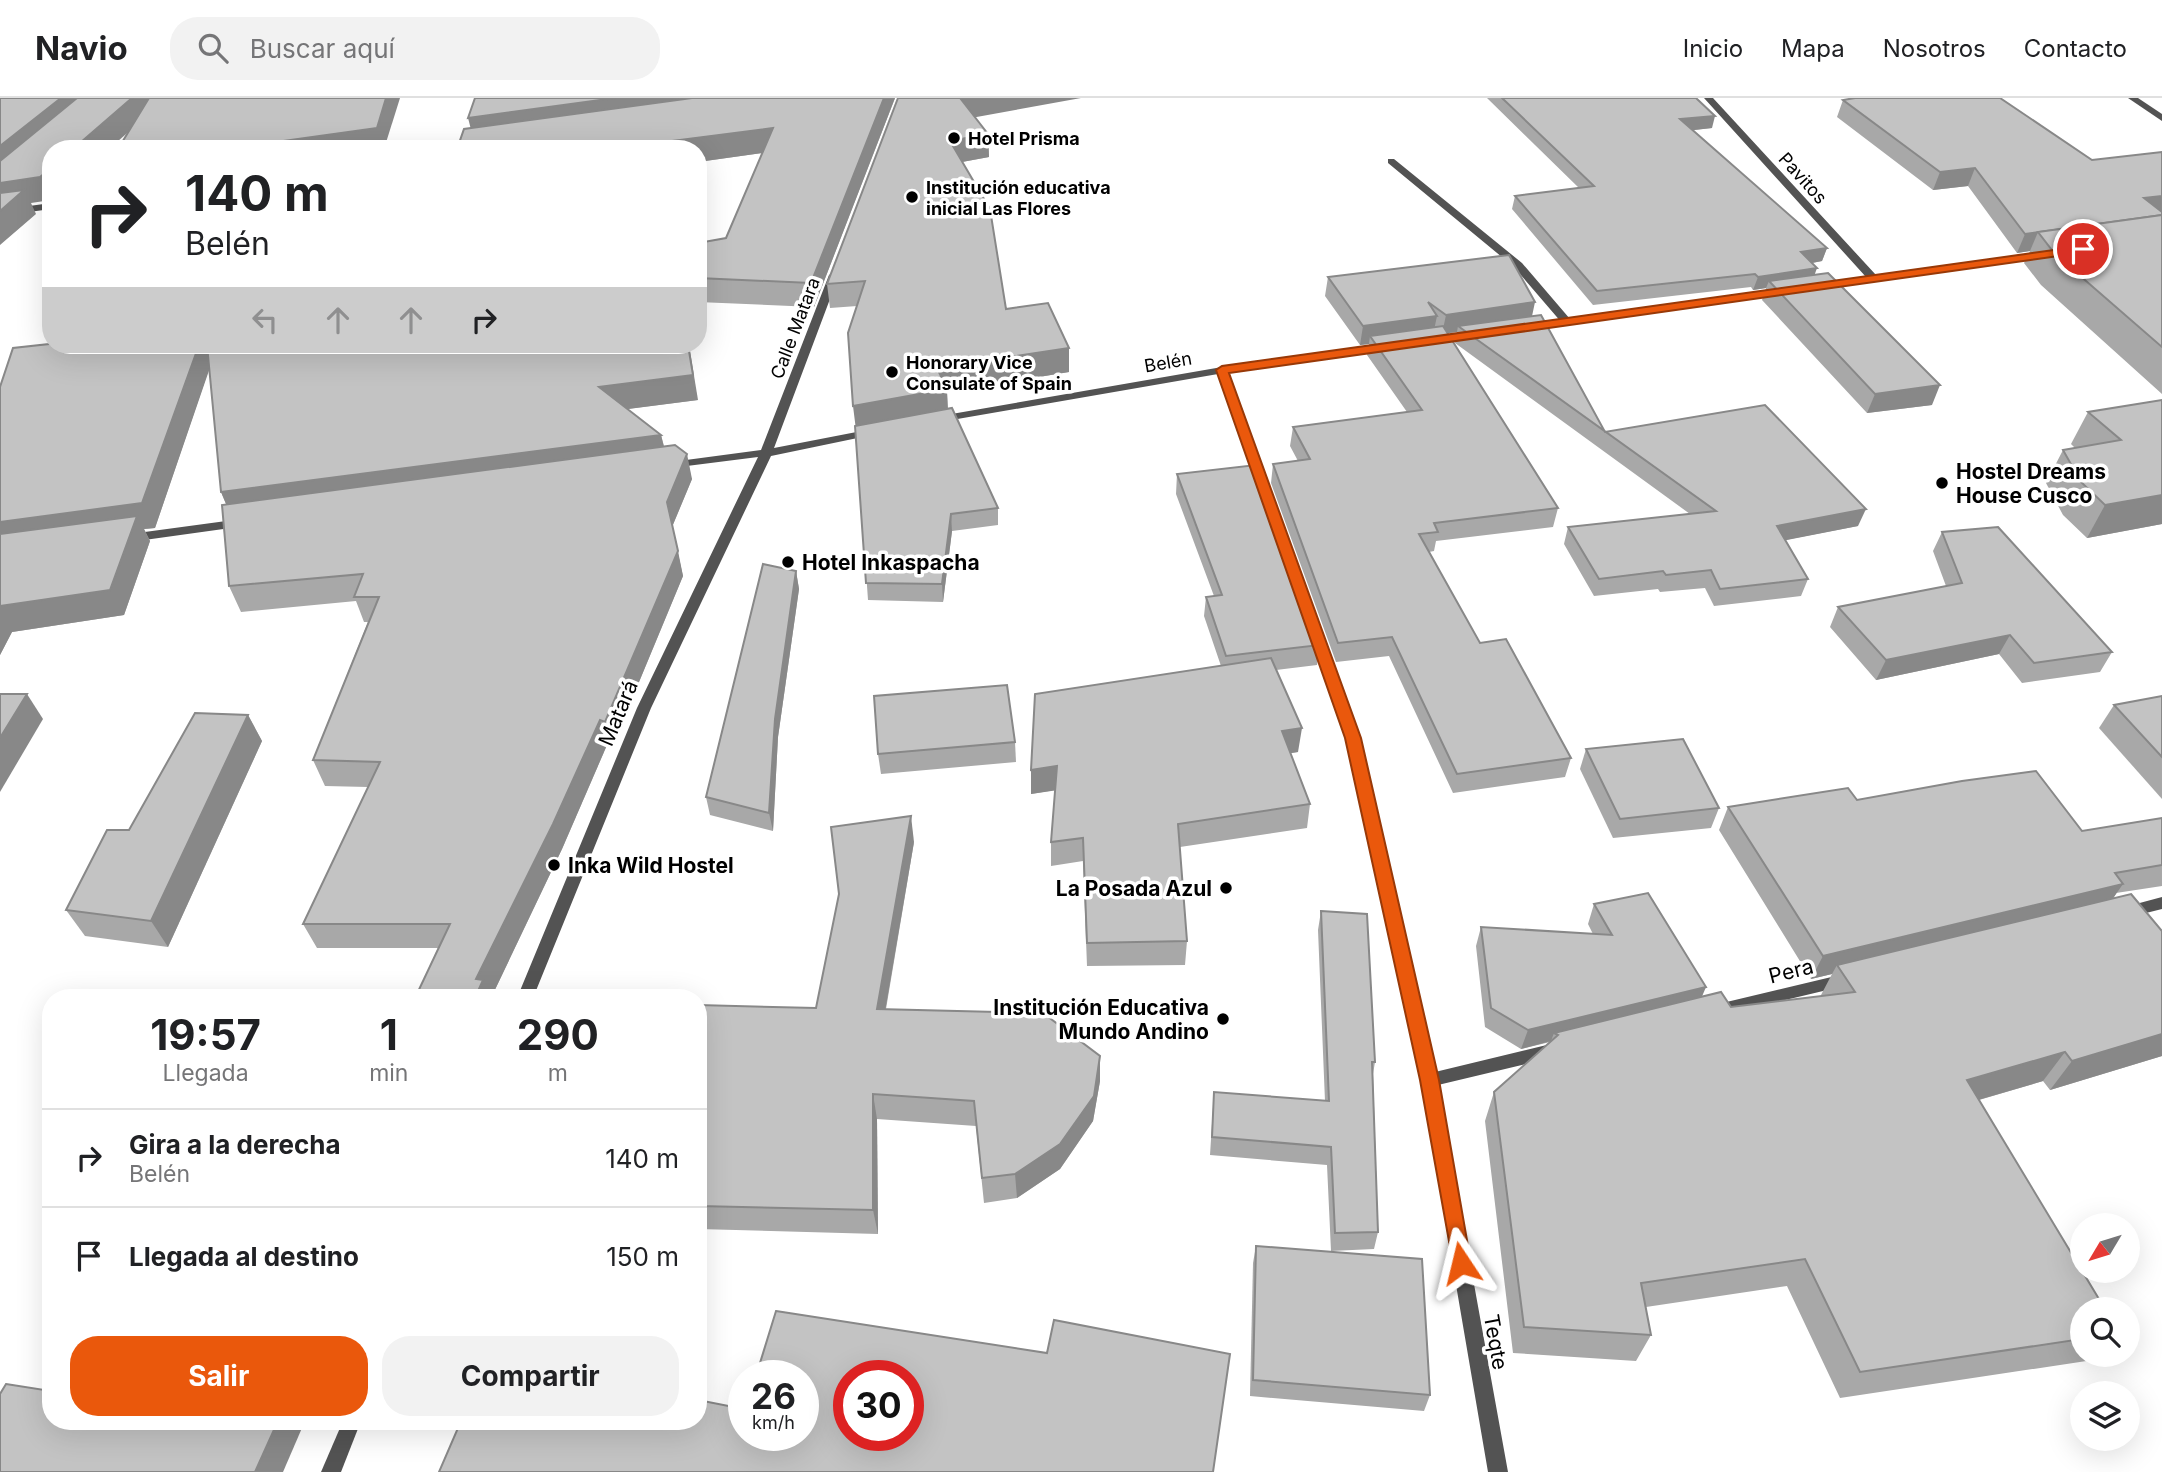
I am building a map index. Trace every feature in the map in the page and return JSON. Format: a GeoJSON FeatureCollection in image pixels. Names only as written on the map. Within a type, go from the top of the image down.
{"type":"FeatureCollection","features":[{"type":"Feature","properties":{"kind":"street","name":"Pavitos"},"geometry":{"type":"LineString","coordinates":[[1708,98],[1874,279]]}},
{"type":"Feature","properties":{"kind":"street"},"geometry":{"type":"LineString","coordinates":[[2132,98],[2162,118]]}},
{"type":"Feature","properties":{"kind":"street"},"geometry":{"type":"LineString","coordinates":[[1391,161],[1518,265],[1566,321]]}},
{"type":"Feature","properties":{"kind":"street"},"geometry":{"type":"LineString","coordinates":[[0,213],[42,207]]}},
{"type":"Feature","properties":{"kind":"street"},"geometry":{"type":"LineString","coordinates":[[1807,288],[2052,254]]}},
{"type":"Feature","properties":{"kind":"street","name":"Calle Matara"},"geometry":{"type":"LineString","coordinates":[[765,453],[838,263]]}},
{"type":"Feature","properties":{"kind":"street"},"geometry":{"type":"LineString","coordinates":[[1511,329],[1794,290]]}},
{"type":"Feature","properties":{"kind":"street","name":"Belén"},"geometry":{"type":"LineString","coordinates":[[928,422],[1222,370],[1401,345]]}},
{"type":"Feature","properties":{"kind":"street"},"geometry":{"type":"LineString","coordinates":[[1222,370],[1269,502]]}},
{"type":"Feature","properties":{"kind":"street"},"geometry":{"type":"LineString","coordinates":[[656,467],[765,453],[887,429]]}},
{"type":"Feature","properties":{"kind":"street","name":"Matará"},"geometry":{"type":"LineString","coordinates":[[529,989],[644,708],[765,453]]}},
{"type":"Feature","properties":{"kind":"street"},"geometry":{"type":"LineString","coordinates":[[123,539],[260,520]]}},
{"type":"Feature","properties":{"kind":"street","name":"Teqte"},"geometry":{"type":"LineString","coordinates":[[1311,620],[1353,738],[1429,1080],[1498,1472]]}},
{"type":"Feature","properties":{"kind":"street"},"geometry":{"type":"LineString","coordinates":[[2108,916],[2162,903]]}},
{"type":"Feature","properties":{"kind":"street","name":"Pera"},"geometry":{"type":"LineString","coordinates":[[1701,1014],[1864,975]]}},
{"type":"Feature","properties":{"kind":"street"},"geometry":{"type":"LineString","coordinates":[[1429,1080],[1565,1047]]}},
{"type":"Feature","properties":{"kind":"street"},"geometry":{"type":"LineString","coordinates":[[331,1472],[348,1430]]}},
{"type":"Feature","properties":{"kind":"building"},"geometry":{"type":"Polygon","coordinates":[[[0,98],[61,98],[0,146],[0,98]]]}},
{"type":"Feature","properties":{"kind":"building"},"geometry":{"type":"Polygon","coordinates":[[[77,98],[132,98],[83,140],[42,140],[40,177],[0,183],[0,161],[77,98]]]}},
{"type":"Feature","properties":{"kind":"building"},"geometry":{"type":"Polygon","coordinates":[[[149,98],[386,98],[377,128],[290,140],[123,140],[149,98]]]}},
{"type":"Feature","properties":{"kind":"building"},"geometry":{"type":"Polygon","coordinates":[[[475,98],[615,98],[468,118],[475,98]]]}},
{"type":"Feature","properties":{"kind":"building"},"geometry":{"type":"Polygon","coordinates":[[[692,98],[884,98],[811,283],[707,278],[707,241],[726,238],[773,128],[680,140],[460,140],[464,129],[692,98]]]}},
{"type":"Feature","properties":{"kind":"building"},"geometry":{"type":"Polygon","coordinates":[[[898,98],[960,98],[988,134],[950,141],[990,209],[1006,309],[1048,303],[1069,348],[937,368],[947,389],[853,406],[848,333],[865,281],[827,284],[898,98]]]}},
{"type":"Feature","properties":{"kind":"building"},"geometry":{"type":"Polygon","coordinates":[[[1502,98],[1696,98],[1715,116],[1680,119],[1827,248],[1801,252],[1817,268],[1758,277],[1755,274],[1597,291],[1515,196],[1594,186],[1502,98]]]}},
{"type":"Feature","properties":{"kind":"building"},"geometry":{"type":"Polygon","coordinates":[[[2000,98],[2092,160],[2162,152],[2162,196],[2144,198],[2162,212],[2162,215],[2025,234],[1975,168],[1940,172],[1843,100],[2000,98]]]}},
{"type":"Feature","properties":{"kind":"building"},"geometry":{"type":"Polygon","coordinates":[[[24,190],[0,211],[0,193],[24,190]]]}},
{"type":"Feature","properties":{"kind":"building"},"geometry":{"type":"Polygon","coordinates":[[[2162,215],[2162,347],[2055,254],[2038,232],[2162,215]]]}},
{"type":"Feature","properties":{"kind":"building"},"geometry":{"type":"Polygon","coordinates":[[[1509,255],[1535,302],[1446,315],[1428,302],[1437,316],[1363,326],[1328,277],[1509,255]]]}},
{"type":"Feature","properties":{"kind":"building"},"geometry":{"type":"Polygon","coordinates":[[[1828,273],[1940,385],[1875,394],[1769,281],[1828,273]]]}},
{"type":"Feature","properties":{"kind":"building"},"geometry":{"type":"Polygon","coordinates":[[[1541,315],[1604,431],[1458,326],[1541,315]]]}},
{"type":"Feature","properties":{"kind":"building"},"geometry":{"type":"Polygon","coordinates":[[[1443,326],[1558,508],[1434,523],[1438,532],[1419,534],[1480,643],[1506,639],[1571,758],[1457,774],[1392,637],[1338,643],[1273,464],[1310,459],[1293,427],[1422,410],[1370,336],[1443,326]]]}},
{"type":"Feature","properties":{"kind":"building"},"geometry":{"type":"Polygon","coordinates":[[[42,345],[42,354],[196,354],[142,503],[0,522],[0,387],[13,348],[42,345]]]}},
{"type":"Feature","properties":{"kind":"building"},"geometry":{"type":"Polygon","coordinates":[[[208,354],[690,354],[693,375],[599,387],[661,435],[221,492],[208,354]]]}},
{"type":"Feature","properties":{"kind":"building"},"geometry":{"type":"Polygon","coordinates":[[[2162,400],[2162,495],[2105,505],[2081,482],[2063,450],[2121,440],[2088,412],[2162,400]]]}},
{"type":"Feature","properties":{"kind":"building"},"geometry":{"type":"Polygon","coordinates":[[[1765,405],[1866,509],[1777,526],[1808,579],[1720,589],[1711,570],[1666,575],[1663,571],[1599,579],[1568,527],[1716,511],[1606,432],[1765,405]]]}},
{"type":"Feature","properties":{"kind":"building"},"geometry":{"type":"Polygon","coordinates":[[[952,408],[998,508],[951,514],[942,584],[866,583],[855,426],[952,408]]]}},
{"type":"Feature","properties":{"kind":"building"},"geometry":{"type":"Polygon","coordinates":[[[675,445],[687,454],[667,502],[678,551],[605,722],[600,720],[553,824],[476,979],[483,980],[479,989],[419,989],[450,924],[303,924],[380,762],[313,760],[379,597],[354,597],[363,574],[229,586],[222,505],[675,445]]]}},
{"type":"Feature","properties":{"kind":"building"},"geometry":{"type":"Polygon","coordinates":[[[1256,465],[1320,645],[1226,656],[1206,597],[1222,595],[1177,474],[1256,465]]]}},
{"type":"Feature","properties":{"kind":"building"},"geometry":{"type":"Polygon","coordinates":[[[137,516],[110,590],[0,606],[0,534],[137,516]]]}},
{"type":"Feature","properties":{"kind":"building"},"geometry":{"type":"Polygon","coordinates":[[[1998,527],[2112,652],[2034,663],[2010,635],[1886,660],[1838,607],[1962,583],[1942,532],[1998,527]]]}},
{"type":"Feature","properties":{"kind":"building"},"geometry":{"type":"Polygon","coordinates":[[[763,564],[796,571],[775,719],[769,813],[706,797],[763,564]]]}},
{"type":"Feature","properties":{"kind":"building"},"geometry":{"type":"Polygon","coordinates":[[[1271,658],[1302,728],[1282,731],[1310,804],[1178,824],[1187,941],[1087,943],[1083,838],[1051,842],[1057,766],[1031,770],[1035,694],[1271,658]]]}},
{"type":"Feature","properties":{"kind":"building"},"geometry":{"type":"Polygon","coordinates":[[[1007,685],[1015,742],[878,754],[874,696],[1007,685]]]}},
{"type":"Feature","properties":{"kind":"building"},"geometry":{"type":"Polygon","coordinates":[[[0,694],[27,694],[0,738],[0,694]]]}},
{"type":"Feature","properties":{"kind":"building"},"geometry":{"type":"Polygon","coordinates":[[[2162,696],[2162,757],[2114,705],[2162,696]]]}},
{"type":"Feature","properties":{"kind":"building"},"geometry":{"type":"Polygon","coordinates":[[[195,713],[248,715],[151,921],[66,910],[107,830],[129,830],[195,713]]]}},
{"type":"Feature","properties":{"kind":"building"},"geometry":{"type":"Polygon","coordinates":[[[1683,739],[1719,808],[1620,819],[1586,749],[1683,739]]]}},
{"type":"Feature","properties":{"kind":"building"},"geometry":{"type":"Polygon","coordinates":[[[2036,771],[2082,831],[2162,818],[2162,865],[2115,873],[2123,884],[1823,956],[1728,807],[1848,788],[1857,800],[2036,771]]]}},
{"type":"Feature","properties":{"kind":"building"},"geometry":{"type":"Polygon","coordinates":[[[911,816],[877,1009],[1043,1013],[1100,1056],[1094,1096],[1060,1144],[1015,1174],[982,1178],[974,1101],[873,1094],[873,1210],[707,1206],[707,1005],[816,1008],[839,894],[831,827],[911,816]]]}},
{"type":"Feature","properties":{"kind":"building"},"geometry":{"type":"Polygon","coordinates":[[[1648,893],[1706,987],[1528,1030],[1491,1008],[1481,927],[1612,935],[1594,904],[1648,893]]]}},
{"type":"Feature","properties":{"kind":"building"},"geometry":{"type":"Polygon","coordinates":[[[2131,894],[2162,931],[2162,1034],[2072,1061],[2065,1052],[1967,1080],[2070,1251],[2070,1283],[2089,1283],[2098,1297],[2070,1297],[2070,1341],[1860,1372],[1805,1259],[1641,1283],[1651,1335],[1524,1327],[1494,1092],[1558,1035],[1554,1033],[1721,992],[1731,1007],[1855,992],[1837,965],[2131,894]]]}},
{"type":"Feature","properties":{"kind":"building"},"geometry":{"type":"Polygon","coordinates":[[[1321,911],[1367,914],[1375,1062],[1372,1062],[1378,1232],[1335,1233],[1331,1147],[1212,1137],[1214,1092],[1329,1101],[1321,911]]]}},
{"type":"Feature","properties":{"kind":"building"},"geometry":{"type":"Polygon","coordinates":[[[1256,1246],[1422,1259],[1430,1395],[1253,1380],[1256,1246]]]}},
{"type":"Feature","properties":{"kind":"building"},"geometry":{"type":"Polygon","coordinates":[[[776,1311],[1047,1353],[1054,1320],[1230,1354],[1213,1472],[439,1472],[457,1430],[707,1430],[707,1402],[728,1406],[728,1451],[819,1451],[819,1360],[761,1360],[776,1311]]]}},
{"type":"Feature","properties":{"kind":"building"},"geometry":{"type":"Polygon","coordinates":[[[6,1384],[42,1390],[42,1430],[274,1430],[255,1472],[0,1472],[0,1394],[6,1384]]]}},
{"type":"Feature","properties":{"kind":"place","name":"Hotel Prisma"},"geometry":{"type":"Point","coordinates":[954,138]}},
{"type":"Feature","properties":{"kind":"place","name":"Institución educativa inicial Las Flores"},"geometry":{"type":"Point","coordinates":[912,197]}},
{"type":"Feature","properties":{"kind":"place","name":"Honorary Vice Consulate of Spain"},"geometry":{"type":"Point","coordinates":[892,372]}},
{"type":"Feature","properties":{"kind":"place","name":"Hostel Dreams House Cusco"},"geometry":{"type":"Point","coordinates":[1942,483]}},
{"type":"Feature","properties":{"kind":"place","name":"Hotel Inkaspacha"},"geometry":{"type":"Point","coordinates":[788,562]}},
{"type":"Feature","properties":{"kind":"place","name":"Inka Wild Hostel"},"geometry":{"type":"Point","coordinates":[554,865]}},
{"type":"Feature","properties":{"kind":"place","name":"La Posada Azul"},"geometry":{"type":"Point","coordinates":[1226,888]}},
{"type":"Feature","properties":{"kind":"place","name":"Institución Educativa Mundo Andino"},"geometry":{"type":"Point","coordinates":[1223,1019]}},
{"type":"Feature","properties":{"kind":"route"},"geometry":{"type":"LineString","coordinates":[[1461,1263],[1429,1080],[1353,738],[1222,370],[2083,249]]}}]}
